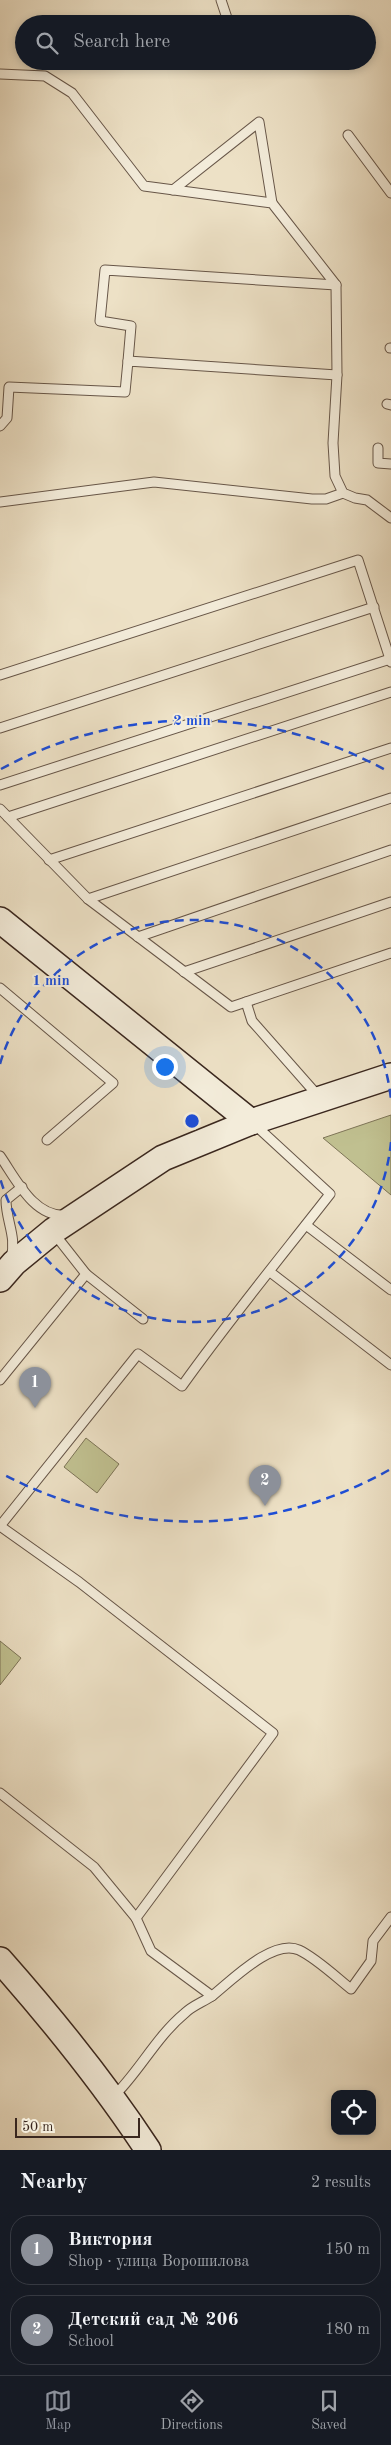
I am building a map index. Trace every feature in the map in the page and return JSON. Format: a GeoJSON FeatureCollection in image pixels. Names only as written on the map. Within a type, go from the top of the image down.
{"type":"FeatureCollection","features":[{"type":"Feature","properties":{"kind":"street"},"geometry":{"type":"LineString","coordinates":[[0,920],[251,1122]]}},
{"type":"Feature","properties":{"kind":"street"},"geometry":{"type":"LineString","coordinates":[[4,1274],[52,1231],[163,1158],[251,1122],[391,1076]]}},
{"type":"Feature","properties":{"kind":"street"},"geometry":{"type":"LineString","coordinates":[[0,1960],[34,1998],[113,2096],[148,2150]]}},
{"type":"Feature","properties":{"kind":"lane"},"geometry":{"type":"LineString","coordinates":[[222,0],[226,15]]}},
{"type":"Feature","properties":{"kind":"lane"},"geometry":{"type":"LineString","coordinates":[[0,74],[45,76],[72,93],[144,186],[272,203]]}},
{"type":"Feature","properties":{"kind":"lane"},"geometry":{"type":"LineString","coordinates":[[173,190],[259,122],[272,203],[336,285],[336,375],[333,443],[335,476],[343,493]]}},
{"type":"Feature","properties":{"kind":"lane"},"geometry":{"type":"LineString","coordinates":[[348,136],[391,193]]}},
{"type":"Feature","properties":{"kind":"lane"},"geometry":{"type":"LineString","coordinates":[[0,426],[7,418],[9,387],[125,392],[131,326],[100,322],[105,270],[336,285]]}},
{"type":"Feature","properties":{"kind":"lane"},"geometry":{"type":"LineString","coordinates":[[128,361],[336,375]]}},
{"type":"Feature","properties":{"kind":"lane"},"geometry":{"type":"LineString","coordinates":[[378,448],[378,464],[391,464]]}},
{"type":"Feature","properties":{"kind":"lane"},"geometry":{"type":"LineString","coordinates":[[0,502],[154,482],[312,499],[326,499],[343,493],[367,500],[391,518]]}},
{"type":"Feature","properties":{"kind":"lane"},"geometry":{"type":"LineString","coordinates":[[0,675],[358,560],[390,660],[0,785]]}},
{"type":"Feature","properties":{"kind":"lane"},"geometry":{"type":"LineString","coordinates":[[0,728],[374,607]]}},
{"type":"Feature","properties":{"kind":"lane"},"geometry":{"type":"LineString","coordinates":[[8,817],[391,692]]}},
{"type":"Feature","properties":{"kind":"lane"},"geometry":{"type":"LineString","coordinates":[[49,860],[391,748]]}},
{"type":"Feature","properties":{"kind":"lane"},"geometry":{"type":"LineString","coordinates":[[88,899],[391,798]]}},
{"type":"Feature","properties":{"kind":"lane"},"geometry":{"type":"LineString","coordinates":[[0,809],[88,899],[231,1007],[391,953]]}},
{"type":"Feature","properties":{"kind":"lane"},"geometry":{"type":"LineString","coordinates":[[138,937],[391,850]]}},
{"type":"Feature","properties":{"kind":"lane"},"geometry":{"type":"LineString","coordinates":[[184,972],[391,902]]}},
{"type":"Feature","properties":{"kind":"lane"},"geometry":{"type":"LineString","coordinates":[[0,988],[113,1083],[47,1140]]}},
{"type":"Feature","properties":{"kind":"lane"},"geometry":{"type":"LineString","coordinates":[[246,1002],[252,1021],[320,1099]]}},
{"type":"Feature","properties":{"kind":"lane"},"geometry":{"type":"LineString","coordinates":[[136,1918],[273,1733],[79,1582],[0,1526],[138,1354],[182,1386],[229,1320],[270,1272],[330,1194],[251,1122]]}},
{"type":"Feature","properties":{"kind":"lane"},"geometry":{"type":"LineString","coordinates":[[0,1156],[22,1187],[46,1213],[61,1215],[79,1214]]}},
{"type":"Feature","properties":{"kind":"lane"},"geometry":{"type":"LineString","coordinates":[[4,1274],[14,1241],[12,1227],[6,1214],[6,1200],[22,1187]]}},
{"type":"Feature","properties":{"kind":"lane"},"geometry":{"type":"LineString","coordinates":[[306,1225],[391,1290]]}},
{"type":"Feature","properties":{"kind":"lane"},"geometry":{"type":"LineString","coordinates":[[52,1231],[86,1274],[143,1319]]}},
{"type":"Feature","properties":{"kind":"lane"},"geometry":{"type":"LineString","coordinates":[[270,1272],[391,1365]]}},
{"type":"Feature","properties":{"kind":"lane"},"geometry":{"type":"LineString","coordinates":[[0,1380],[86,1274]]}},
{"type":"Feature","properties":{"kind":"lane"},"geometry":{"type":"LineString","coordinates":[[0,1793],[94,1867],[136,1918],[151,1951],[212,1996]]}},
{"type":"Feature","properties":{"kind":"lane"},"geometry":{"type":"LineString","coordinates":[[113,2096],[124,2086],[172,2025],[186,2011],[212,1996],[272,1950],[286,1946],[299,1950],[351,1989],[371,1961],[373,1941],[391,1917]]}},
{"type":"Feature","properties":{"kind":"green space"},"geometry":{"type":"Polygon","coordinates":[[[391,1115],[391,1195],[323,1138],[391,1115]]]}},
{"type":"Feature","properties":{"kind":"green space"},"geometry":{"type":"Polygon","coordinates":[[[86,1438],[119,1464],[97,1493],[64,1467],[86,1438]]]}},
{"type":"Feature","properties":{"kind":"green space"},"geometry":{"type":"Polygon","coordinates":[[[0,1641],[21,1658],[0,1685],[0,1641]]]}},
{"type":"Feature","properties":{"kind":"place","name":"Виктория"},"geometry":{"type":"Point","coordinates":[35,1408]}},
{"type":"Feature","properties":{"kind":"place","name":"Детский сад № 206"},"geometry":{"type":"Point","coordinates":[265,1506]}}]}
